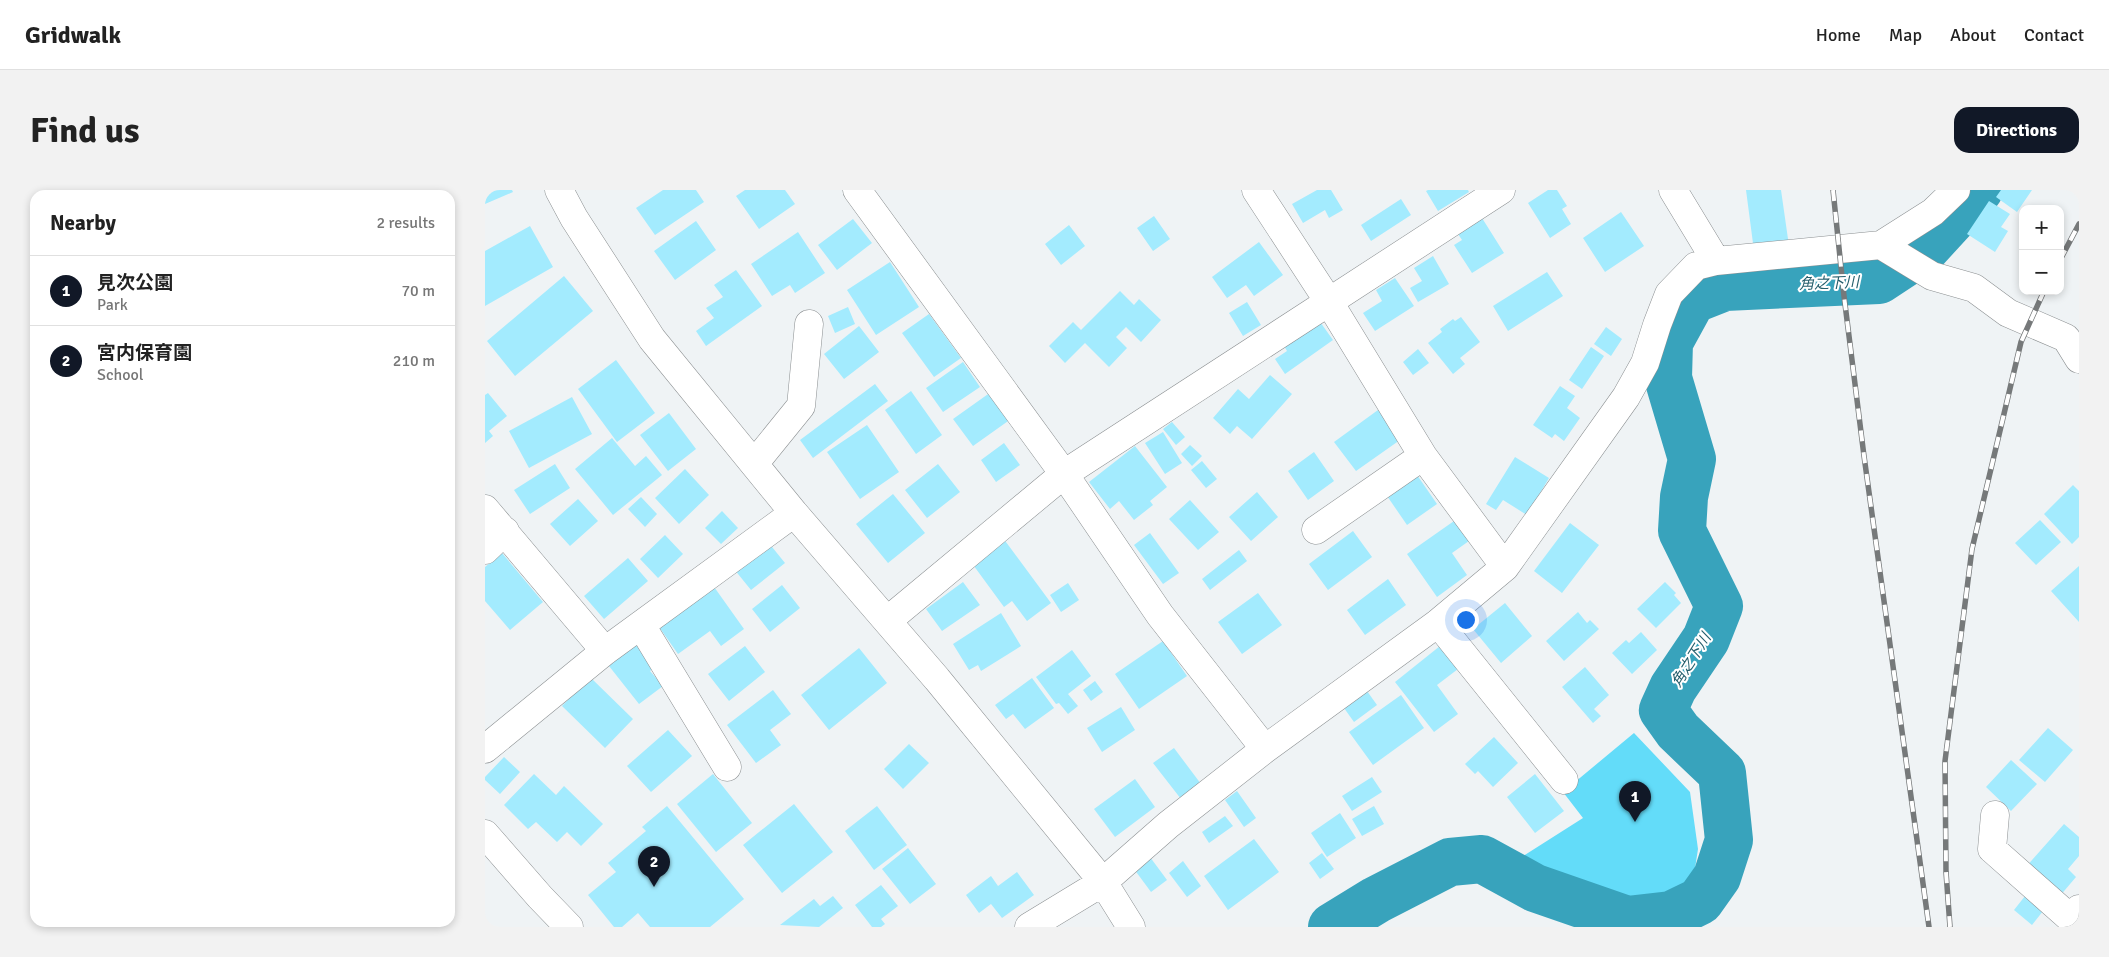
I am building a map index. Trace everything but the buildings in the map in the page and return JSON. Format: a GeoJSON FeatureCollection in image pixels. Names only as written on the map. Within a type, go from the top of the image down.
{"type":"FeatureCollection","features":[{"type":"Feature","properties":{"kind":"street"},"geometry":{"type":"LineString","coordinates":[[559,190],[574,218],[652,339],[794,513],[887,621],[1103,882],[1131,927]]}},
{"type":"Feature","properties":{"kind":"street"},"geometry":{"type":"LineString","coordinates":[[1255,190],[1329,302],[1423,456],[1505,567]]}},
{"type":"Feature","properties":{"kind":"street"},"geometry":{"type":"LineString","coordinates":[[887,621],[1064,474],[1501,190]]}},
{"type":"Feature","properties":{"kind":"street"},"geometry":{"type":"LineString","coordinates":[[1673,190],[1716,261]]}},
{"type":"Feature","properties":{"kind":"street"},"geometry":{"type":"LineString","coordinates":[[1029,927],[1103,882],[1168,826],[1265,749],[1438,623],[1505,567],[1626,397],[1645,363],[1669,294],[1697,266],[1716,261],[1886,247],[1933,212],[1956,190]]}},
{"type":"Feature","properties":{"kind":"street"},"geometry":{"type":"LineString","coordinates":[[867,193],[1064,474],[1160,615],[1265,749]]}},
{"type":"Feature","properties":{"kind":"street"},"geometry":{"type":"LineString","coordinates":[[1886,247],[1932,276],[1974,288],[2008,313],[2075,343]]}},
{"type":"Feature","properties":{"kind":"street"},"geometry":{"type":"LineString","coordinates":[[754,464],[801,406],[809,324]]}},
{"type":"Feature","properties":{"kind":"street"},"geometry":{"type":"LineString","coordinates":[[1316,530],[1423,456]]}},
{"type":"Feature","properties":{"kind":"street"},"geometry":{"type":"LineString","coordinates":[[485,509],[605,651]]}},
{"type":"Feature","properties":{"kind":"street"},"geometry":{"type":"LineString","coordinates":[[485,749],[605,651],[794,513]]}},
{"type":"Feature","properties":{"kind":"street"},"geometry":{"type":"LineString","coordinates":[[485,550],[505,531]]}},
{"type":"Feature","properties":{"kind":"street"},"geometry":{"type":"LineString","coordinates":[[1438,623],[1564,780]]}},
{"type":"Feature","properties":{"kind":"street"},"geometry":{"type":"LineString","coordinates":[[641,625],[727,767]]}},
{"type":"Feature","properties":{"kind":"street"},"geometry":{"type":"LineString","coordinates":[[1995,815],[1992,849],[2070,918],[2079,909]]}},
{"type":"Feature","properties":{"kind":"street"},"geometry":{"type":"LineString","coordinates":[[485,834],[569,927]]}},
{"type":"Feature","properties":{"kind":"shaded area"},"geometry":{"type":"Polygon","coordinates":[[[1634,733],[1690,792],[1698,849],[1694,875],[1668,899],[1640,906],[1616,909],[1581,898],[1520,858],[1583,818],[1563,792],[1634,733]]]}},
{"type":"Feature","properties":{"kind":"waterway","name":"角之下川"},"geometry":{"type":"LineString","coordinates":[[1332,927],[1376,900],[1450,862],[1482,859],[1535,888],[1627,920],[1671,915],[1700,901],[1717,877],[1729,840],[1722,773],[1678,731],[1663,710],[1673,688],[1706,639],[1719,606],[1682,531],[1684,497],[1692,459],[1668,378],[1669,342],[1692,300],[1725,287],[1879,280],[1923,251],[1979,190]]}},
{"type":"Feature","properties":{"kind":"railway"},"geometry":{"type":"LineString","coordinates":[[1833,190],[1864,456],[1929,927]]}},
{"type":"Feature","properties":{"kind":"railway"},"geometry":{"type":"LineString","coordinates":[[2064,252],[2079,224]]}},
{"type":"Feature","properties":{"kind":"railway"},"geometry":{"type":"LineString","coordinates":[[1950,927],[1946,872],[1945,761],[1972,549],[2021,342],[2042,295]]}},
{"type":"Feature","properties":{"kind":"place","name":"見次公園"},"geometry":{"type":"Point","coordinates":[1635,822]}},
{"type":"Feature","properties":{"kind":"place","name":"宮内保育園"},"geometry":{"type":"Point","coordinates":[654,887]}}]}
